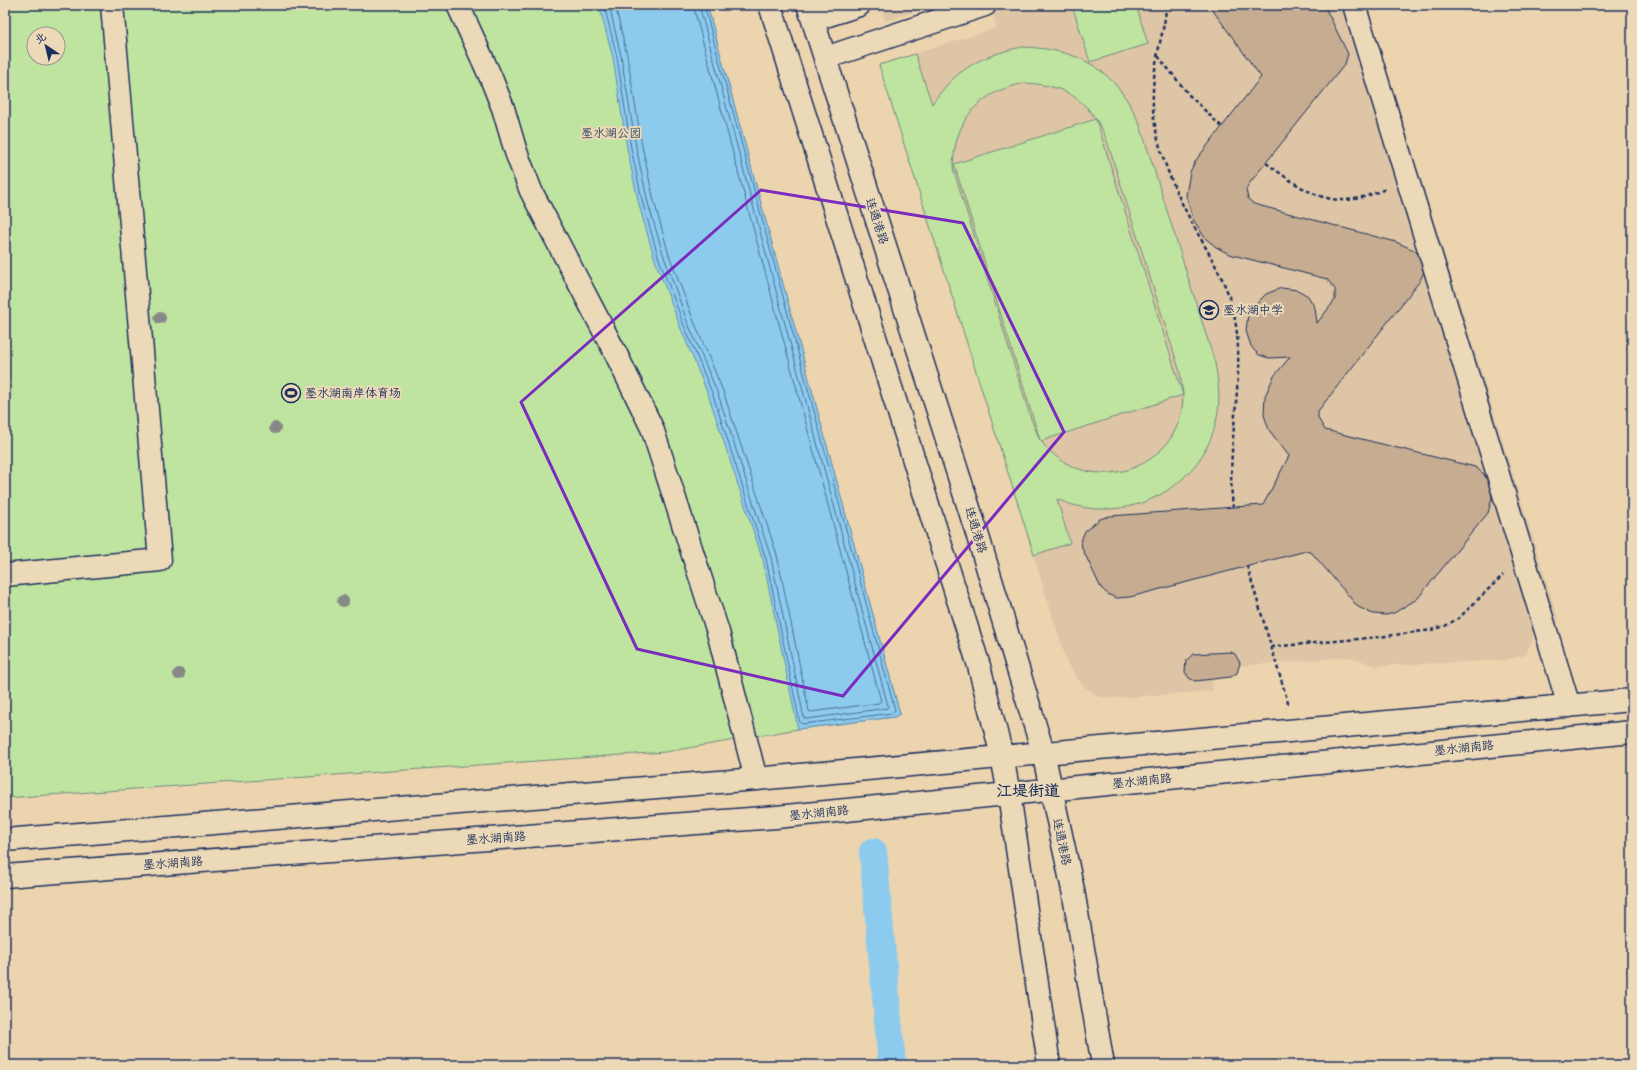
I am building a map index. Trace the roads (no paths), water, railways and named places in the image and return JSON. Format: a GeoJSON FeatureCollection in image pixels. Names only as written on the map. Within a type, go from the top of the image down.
{"type":"FeatureCollection","features":[{"type":"Feature","properties":{"kind":"main road"},"geometry":{"type":"LineString","coordinates":[[5,574],[160,560],[112,5]]}},
{"type":"Feature","properties":{"kind":"main road"},"geometry":{"type":"LineString","coordinates":[[458,5],[503,108],[516,152],[531,190],[616,354],[652,428],[764,778]]}},
{"type":"Feature","properties":{"kind":"main road"},"geometry":{"type":"LineString","coordinates":[[770,5],[979,666],[1002,756],[1009,794],[1049,1065]]}},
{"type":"Feature","properties":{"kind":"main road"},"geometry":{"type":"LineString","coordinates":[[811,12],[859,5]]}},
{"type":"Feature","properties":{"kind":"main road"},"geometry":{"type":"LineString","coordinates":[[825,58],[985,5]]}},
{"type":"Feature","properties":{"kind":"main road"},"geometry":{"type":"LineString","coordinates":[[1354,5],[1569,706]]}},
{"type":"Feature","properties":{"kind":"main road","name":"连通港路"},"geometry":{"type":"LineString","coordinates":[[811,12],[976,530],[1043,752],[1073,890],[1103,1065]]}},
{"type":"Feature","properties":{"kind":"main road"},"geometry":{"type":"LineString","coordinates":[[5,840],[764,778],[1632,700]]}},
{"type":"Feature","properties":{"kind":"main road","name":"墨水湖南路"},"geometry":{"type":"LineString","coordinates":[[5,876],[776,817],[1632,732]]}},
{"type":"Feature","properties":{"kind":"water"},"geometry":{"type":"Polygon","coordinates":[[[599,5],[707,5],[900,714],[894,717],[798,729],[763,560],[709,397],[655,260],[639,205],[627,148],[613,58],[599,5]]]}},
{"type":"Feature","properties":{"kind":"waterway"},"geometry":{"type":"LineString","coordinates":[[873,852],[892,1065]]}},
{"type":"Feature","properties":{"kind":"place","name":"墨水湖中学"},"geometry":{"type":"Point","coordinates":[1209,310]}},
{"type":"Feature","properties":{"kind":"place","name":"墨水湖南岸体育场"},"geometry":{"type":"Point","coordinates":[291,393]}},
{"type":"Feature","properties":{"kind":"district","name":"江堤街道"},"geometry":{"type":"Point","coordinates":[1028,790]}},
{"type":"Feature","properties":{"kind":"park label","name":"墨水湖公园"},"geometry":{"type":"Point","coordinates":[611,133]}}]}
